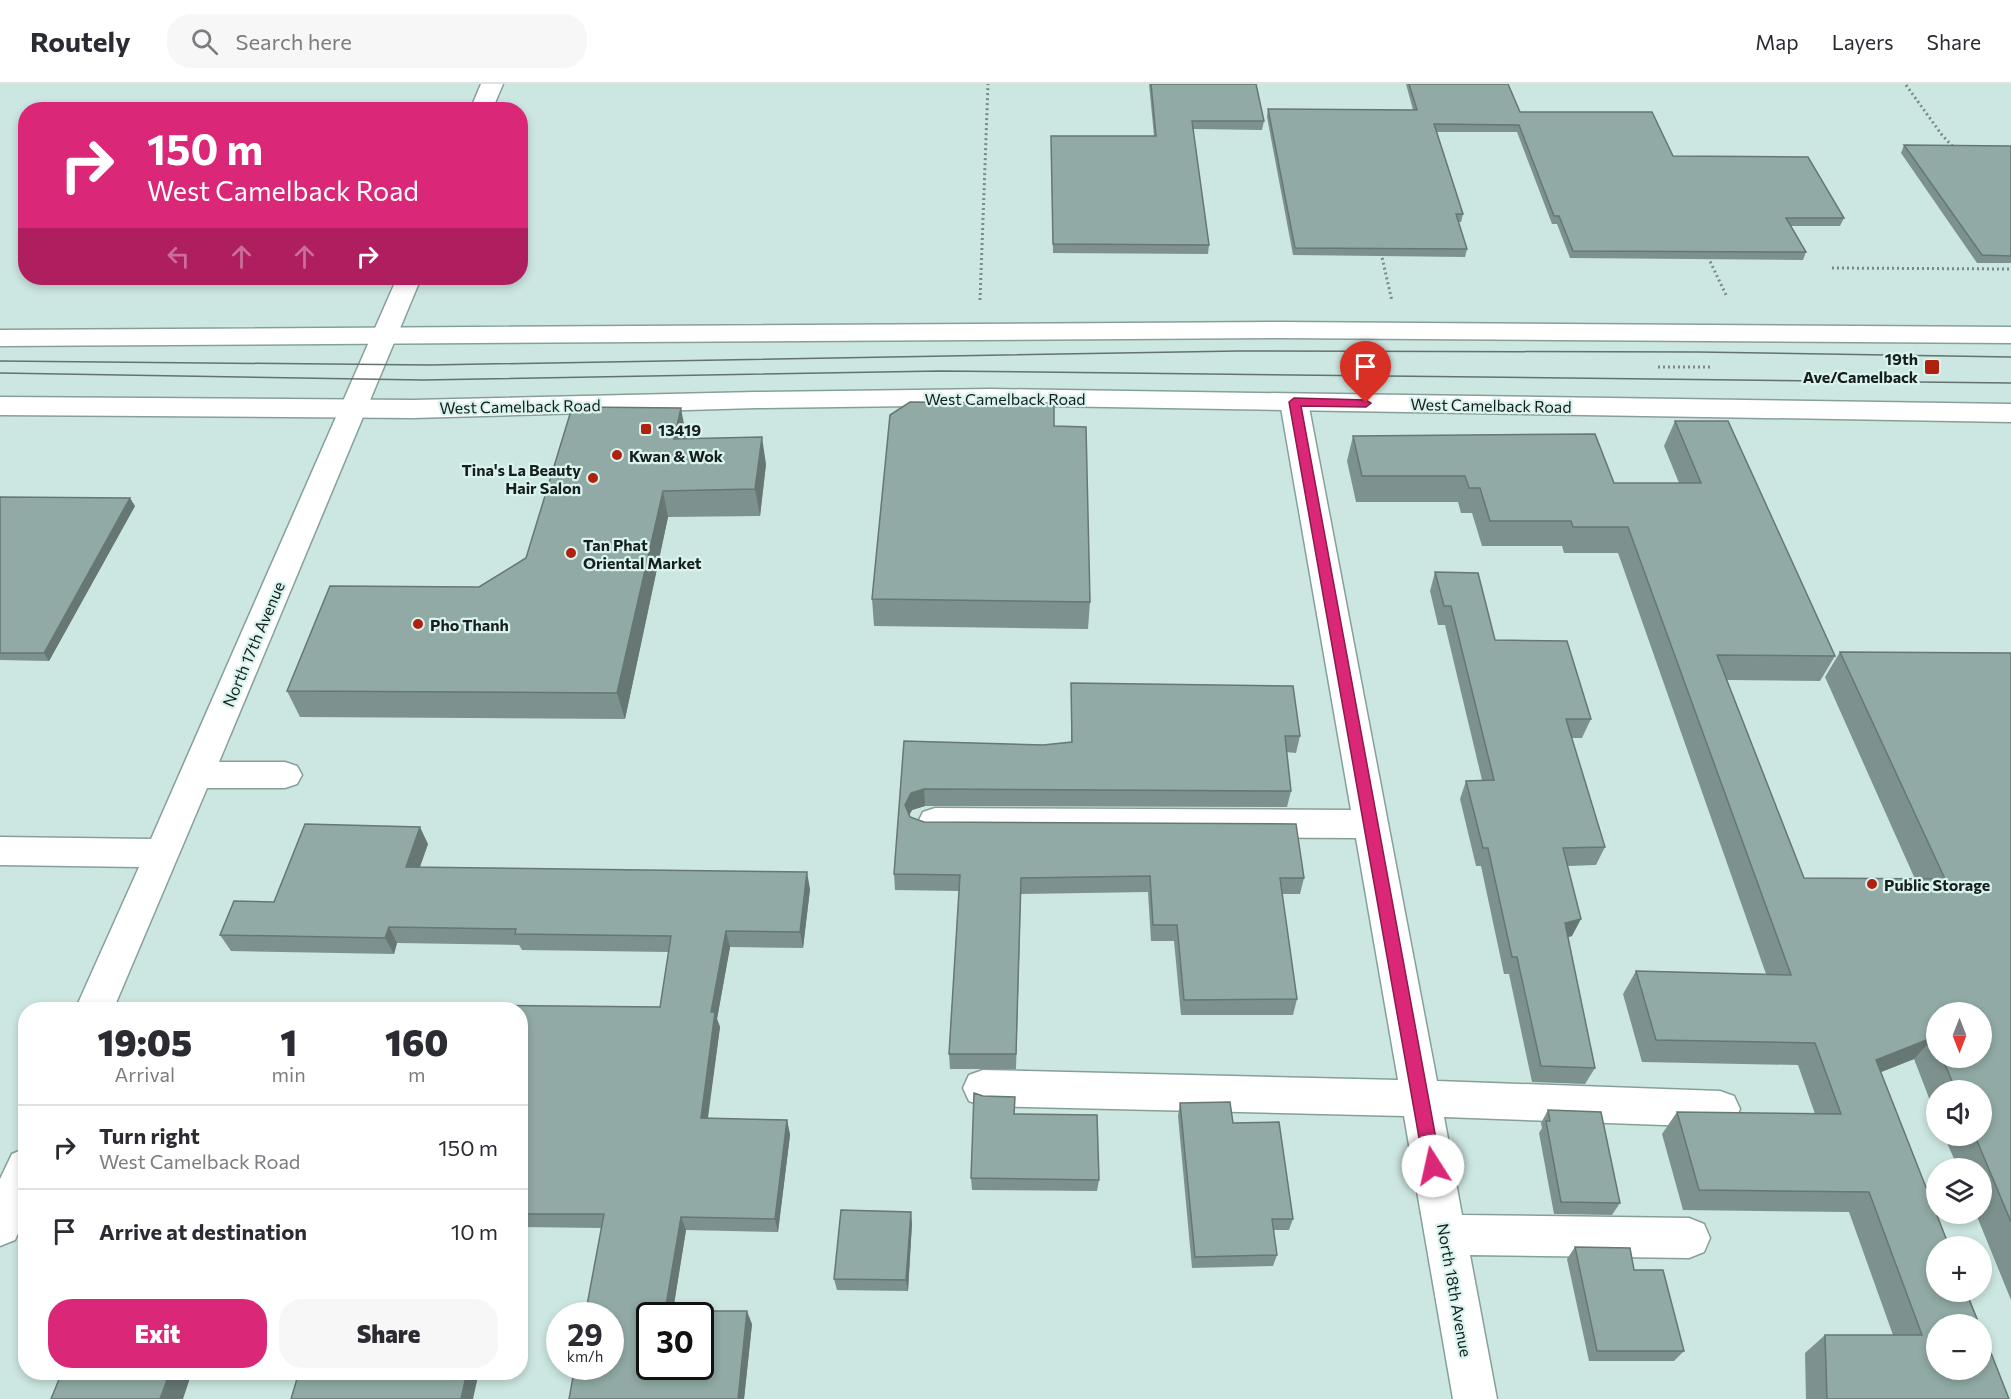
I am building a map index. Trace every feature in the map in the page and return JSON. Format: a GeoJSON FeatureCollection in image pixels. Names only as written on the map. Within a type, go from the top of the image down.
{"type":"FeatureCollection","features":[{"type":"Feature","properties":{"kind":"main road"},"geometry":{"type":"LineString","coordinates":[[484,102],[492,84]]}},
{"type":"Feature","properties":{"kind":"main road","name":"North 17th Avenue"},"geometry":{"type":"LineString","coordinates":[[97,1002],[406,285]]}},
{"type":"Feature","properties":{"kind":"main road"},"geometry":{"type":"LineString","coordinates":[[0,338],[148,339],[385,334],[1280,330],[2011,335]]}},
{"type":"Feature","properties":{"kind":"main road","name":"West Camelback Road"},"geometry":{"type":"LineString","coordinates":[[0,406],[352,409],[991,397],[2011,413]]}},
{"type":"Feature","properties":{"kind":"main road","name":"North 18th Avenue"},"geometry":{"type":"LineString","coordinates":[[1294,402],[1475,1399]]}},
{"type":"Feature","properties":{"kind":"main road"},"geometry":{"type":"LineString","coordinates":[[197,775],[285,775]]}},
{"type":"Feature","properties":{"kind":"main road"},"geometry":{"type":"LineString","coordinates":[[925,822],[1371,824]]}},
{"type":"Feature","properties":{"kind":"main road"},"geometry":{"type":"LineString","coordinates":[[0,851],[162,853]]}},
{"type":"Feature","properties":{"kind":"main road"},"geometry":{"type":"LineString","coordinates":[[983,1088],[1420,1098],[1720,1109]]}},
{"type":"Feature","properties":{"kind":"main road"},"geometry":{"type":"LineString","coordinates":[[0,1226],[18,1185]]}},
{"type":"Feature","properties":{"kind":"main road"},"geometry":{"type":"LineString","coordinates":[[1445,1235],[1689,1238]]}},
{"type":"Feature","properties":{"kind":"path"},"geometry":{"type":"LineString","coordinates":[[980,304],[988,84]]}},
{"type":"Feature","properties":{"kind":"path"},"geometry":{"type":"LineString","coordinates":[[1906,85],[1942,135],[1956,150]]}},
{"type":"Feature","properties":{"kind":"path"},"geometry":{"type":"LineString","coordinates":[[1378,243],[1393,305]]}},
{"type":"Feature","properties":{"kind":"path"},"geometry":{"type":"LineString","coordinates":[[1707,256],[1727,297]]}},
{"type":"Feature","properties":{"kind":"path"},"geometry":{"type":"LineString","coordinates":[[1832,268],[2011,269]]}},
{"type":"Feature","properties":{"kind":"building"},"geometry":{"type":"Polygon","coordinates":[[[1151,84],[1256,84],[1264,121],[1192,121],[1209,245],[1053,244],[1051,136],[1156,136],[1151,84]]]}},
{"type":"Feature","properties":{"kind":"building"},"geometry":{"type":"Polygon","coordinates":[[[1409,84],[1508,84],[1520,112],[1652,112],[1673,156],[1808,157],[1844,218],[1786,218],[1806,252],[1573,251],[1559,216],[1554,216],[1519,125],[1434,124],[1463,214],[1456,214],[1467,249],[1295,248],[1268,109],[1417,110],[1409,84]]]}},
{"type":"Feature","properties":{"kind":"building"},"geometry":{"type":"Polygon","coordinates":[[[1904,145],[2011,146],[2011,256],[1982,255],[1904,145]]]}},
{"type":"Feature","properties":{"kind":"building"},"geometry":{"type":"Polygon","coordinates":[[[910,402],[1054,403],[1054,426],[1086,427],[1090,602],[872,599],[890,415],[910,402]]]}},
{"type":"Feature","properties":{"kind":"building"},"geometry":{"type":"Polygon","coordinates":[[[580,407],[681,408],[674,439],[762,437],[755,489],[663,491],[617,693],[287,691],[330,586],[479,587],[526,558],[570,414],[580,407]]]}},
{"type":"Feature","properties":{"kind":"building","name":"Public Storage"},"geometry":{"type":"Polygon","coordinates":[[[1675,421],[1728,421],[1835,656],[1717,655],[1804,878],[1945,879],[1840,652],[2011,653],[2011,1222],[1992,1177],[1992,1158],[1984,1158],[1979,1146],[1992,1146],[1992,1080],[1952,1080],[1946,1068],[1992,1068],[1992,1002],[1926,1002],[1926,1040],[1876,1060],[1926,1187],[1926,1224],[1940,1224],[1945,1236],[1926,1236],[1926,1302],[1970,1302],[1975,1314],[1926,1314],[1926,1380],[1992,1380],[1992,1356],[2009,1399],[1827,1399],[1825,1335],[1922,1335],[1869,1192],[1699,1190],[1677,1112],[1841,1114],[1815,1043],[1656,1040],[1636,971],[1791,975],[1628,527],[1573,527],[1571,521],[1490,521],[1480,488],[1469,488],[1465,476],[1362,476],[1353,436],[1595,434],[1614,483],[1701,483],[1675,421]]]}},
{"type":"Feature","properties":{"kind":"building"},"geometry":{"type":"Polygon","coordinates":[[[0,497],[130,498],[44,653],[0,653],[0,497]]]}},
{"type":"Feature","properties":{"kind":"building"},"geometry":{"type":"Polygon","coordinates":[[[1435,572],[1478,573],[1495,640],[1567,641],[1591,719],[1566,719],[1605,847],[1563,848],[1581,919],[1565,923],[1595,1068],[1541,1066],[1517,957],[1512,957],[1488,848],[1483,848],[1466,781],[1494,780],[1451,606],[1444,606],[1435,572]]]}},
{"type":"Feature","properties":{"kind":"building"},"geometry":{"type":"Polygon","coordinates":[[[1071,683],[1293,686],[1300,736],[1285,736],[1291,791],[924,789],[911,793],[905,805],[910,817],[924,822],[1296,824],[1304,878],[1280,878],[1297,999],[1184,1000],[1177,925],[1153,925],[1150,876],[1021,878],[1016,1054],[949,1054],[960,875],[894,874],[904,741],[1043,745],[1072,742],[1071,683]]]}},
{"type":"Feature","properties":{"kind":"building"},"geometry":{"type":"Polygon","coordinates":[[[305,824],[420,827],[406,867],[807,872],[800,932],[726,931],[711,1012],[715,1012],[701,1118],[787,1120],[775,1219],[681,1217],[667,1302],[636,1302],[636,1380],[714,1380],[714,1311],[747,1311],[738,1399],[569,1399],[572,1380],[624,1380],[624,1302],[588,1302],[604,1214],[528,1214],[528,1006],[660,1007],[671,936],[515,934],[516,929],[389,927],[385,938],[220,935],[234,901],[274,902],[305,824]]]}},
{"type":"Feature","properties":{"kind":"building"},"geometry":{"type":"Polygon","coordinates":[[[974,1093],[983,1096],[1015,1097],[1014,1114],[1097,1115],[1099,1180],[971,1178],[974,1093]]]}},
{"type":"Feature","properties":{"kind":"building"},"geometry":{"type":"Polygon","coordinates":[[[1230,1102],[1233,1123],[1279,1122],[1293,1219],[1272,1219],[1277,1255],[1195,1257],[1180,1103],[1230,1102]]]}},
{"type":"Feature","properties":{"kind":"building"},"geometry":{"type":"Polygon","coordinates":[[[1548,1110],[1601,1112],[1620,1203],[1561,1202],[1546,1121],[1550,1121],[1548,1110]]]}},
{"type":"Feature","properties":{"kind":"building"},"geometry":{"type":"Polygon","coordinates":[[[841,1210],[911,1212],[906,1280],[834,1279],[841,1210]]]}},
{"type":"Feature","properties":{"kind":"building"},"geometry":{"type":"Polygon","coordinates":[[[1575,1247],[1630,1248],[1634,1270],[1663,1270],[1684,1351],[1597,1351],[1575,1247]]]}},
{"type":"Feature","properties":{"kind":"building"},"geometry":{"type":"Polygon","coordinates":[[[59,1380],[167,1380],[160,1399],[51,1399],[59,1380]]]}},
{"type":"Feature","properties":{"kind":"building"},"geometry":{"type":"Polygon","coordinates":[[[297,1380],[465,1380],[461,1399],[291,1399],[297,1380]]]}},
{"type":"Feature","properties":{"kind":"tram line"},"geometry":{"type":"LineString","coordinates":[[0,361],[429,365],[1238,351],[1698,352],[2011,357]]}},
{"type":"Feature","properties":{"kind":"tram line"},"geometry":{"type":"LineString","coordinates":[[0,373],[423,380],[940,371],[2011,383]]}},
{"type":"Feature","properties":{"kind":"place","name":"19th Ave/Camelback"},"geometry":{"type":"Point","coordinates":[1932,367]}},
{"type":"Feature","properties":{"kind":"place","name":"13419"},"geometry":{"type":"Point","coordinates":[646,429]}},
{"type":"Feature","properties":{"kind":"place","name":"Kwan & Wok"},"geometry":{"type":"Point","coordinates":[617,455]}},
{"type":"Feature","properties":{"kind":"place","name":"Tina's La Beauty Hair Salon"},"geometry":{"type":"Point","coordinates":[593,478]}},
{"type":"Feature","properties":{"kind":"place","name":"Tan Phat Oriental Market"},"geometry":{"type":"Point","coordinates":[571,553]}},
{"type":"Feature","properties":{"kind":"place","name":"Pho Thanh"},"geometry":{"type":"Point","coordinates":[418,624]}},
{"type":"Feature","properties":{"kind":"place","name":"Public Storage"},"geometry":{"type":"Point","coordinates":[1872,884]}},
{"type":"Feature","properties":{"kind":"route"},"geometry":{"type":"LineString","coordinates":[[1366,403],[1294,402],[1433,1166]]}}]}
